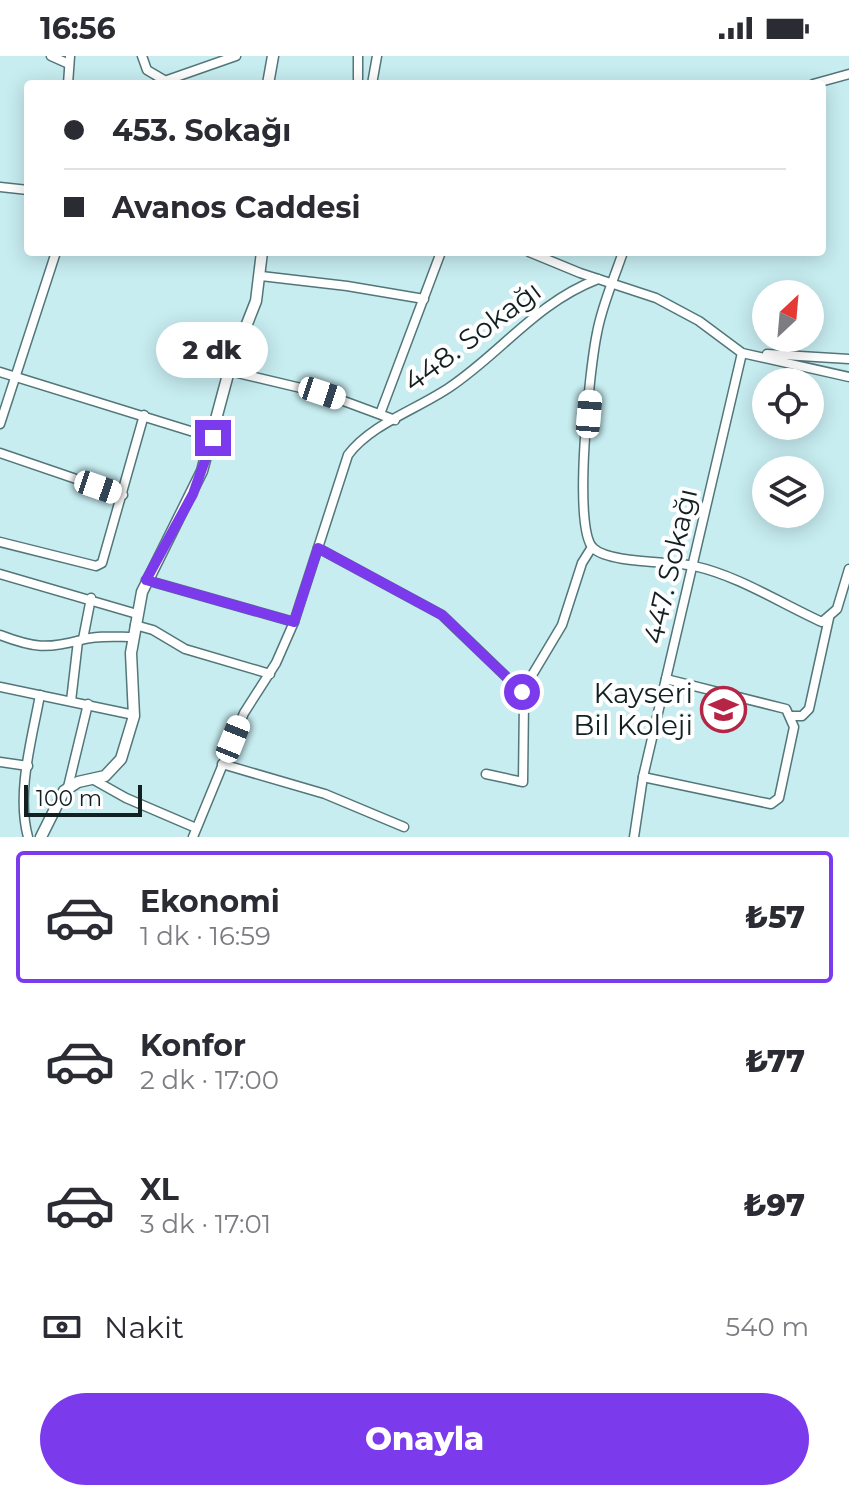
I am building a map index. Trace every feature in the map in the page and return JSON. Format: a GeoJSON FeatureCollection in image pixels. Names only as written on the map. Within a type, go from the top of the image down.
{"type":"FeatureCollection","features":[{"type":"Feature","properties":{"kind":"street"},"geometry":{"type":"LineString","coordinates":[[51,56],[69,60],[68,80]]}},
{"type":"Feature","properties":{"kind":"street"},"geometry":{"type":"LineString","coordinates":[[142,56],[147,70],[158,80]]}},
{"type":"Feature","properties":{"kind":"street"},"geometry":{"type":"LineString","coordinates":[[166,80],[236,56]]}},
{"type":"Feature","properties":{"kind":"street"},"geometry":{"type":"LineString","coordinates":[[269,80],[273,56]]}},
{"type":"Feature","properties":{"kind":"street"},"geometry":{"type":"LineString","coordinates":[[358,56],[358,79]]}},
{"type":"Feature","properties":{"kind":"street"},"geometry":{"type":"LineString","coordinates":[[373,80],[377,56]]}},
{"type":"Feature","properties":{"kind":"street"},"geometry":{"type":"LineString","coordinates":[[826,80],[849,74]]}},
{"type":"Feature","properties":{"kind":"street"},"geometry":{"type":"LineString","coordinates":[[0,187],[24,190]]}},
{"type":"Feature","properties":{"kind":"street"},"geometry":{"type":"LineString","coordinates":[[0,424],[55,256]]}},
{"type":"Feature","properties":{"kind":"street"},"geometry":{"type":"LineString","coordinates":[[68,787],[110,773],[118,764],[134,715],[131,653],[146,580],[193,494],[213,438],[229,371],[252,311],[261,276],[262,256]]}},
{"type":"Feature","properties":{"kind":"street"},"geometry":{"type":"LineString","coordinates":[[380,414],[440,256]]}},
{"type":"Feature","properties":{"kind":"street"},"geometry":{"type":"LineString","coordinates":[[539,256],[656,298],[685,313],[742,353],[849,377]]}},
{"type":"Feature","properties":{"kind":"street"},"geometry":{"type":"LineString","coordinates":[[622,256],[596,335],[582,455],[583,517],[592,547],[602,553],[634,560],[692,566],[735,580],[822,622],[844,605],[849,569]]}},
{"type":"Feature","properties":{"kind":"street"},"geometry":{"type":"LineString","coordinates":[[261,276],[424,299]]}},
{"type":"Feature","properties":{"kind":"street","name":"448. Sokağı"},"geometry":{"type":"LineString","coordinates":[[318,548],[342,466],[356,446],[470,372],[544,307],[598,279]]}},
{"type":"Feature","properties":{"kind":"street"},"geometry":{"type":"LineString","coordinates":[[742,353],[849,359]]}},
{"type":"Feature","properties":{"kind":"street","name":"447. Sokağı"},"geometry":{"type":"LineString","coordinates":[[634,837],[643,777],[742,353]]}},
{"type":"Feature","properties":{"kind":"street"},"geometry":{"type":"LineString","coordinates":[[229,371],[311,390],[395,420]]}},
{"type":"Feature","properties":{"kind":"street"},"geometry":{"type":"LineString","coordinates":[[0,372],[213,438]]}},
{"type":"Feature","properties":{"kind":"street"},"geometry":{"type":"LineString","coordinates":[[0,542],[96,566],[105,558],[144,415]]}},
{"type":"Feature","properties":{"kind":"street"},"geometry":{"type":"LineString","coordinates":[[0,453],[123,495]]}},
{"type":"Feature","properties":{"kind":"street"},"geometry":{"type":"LineString","coordinates":[[522,692],[562,625],[582,563],[592,547]]}},
{"type":"Feature","properties":{"kind":"street"},"geometry":{"type":"LineString","coordinates":[[94,780],[194,833],[244,713],[270,674],[294,622],[318,548],[442,615],[522,692],[523,782],[486,774]]}},
{"type":"Feature","properties":{"kind":"street"},"geometry":{"type":"LineString","coordinates":[[0,574],[91,598],[135,625],[153,630],[185,649],[270,674]]}},
{"type":"Feature","properties":{"kind":"street"},"geometry":{"type":"LineString","coordinates":[[146,580],[294,622]]}},
{"type":"Feature","properties":{"kind":"street"},"geometry":{"type":"LineString","coordinates":[[71,701],[80,640],[91,598]]}},
{"type":"Feature","properties":{"kind":"street"},"geometry":{"type":"LineString","coordinates":[[792,716],[802,716],[809,709],[829,618]]}},
{"type":"Feature","properties":{"kind":"street"},"geometry":{"type":"LineString","coordinates":[[0,635],[41,647],[68,646],[135,625]]}},
{"type":"Feature","properties":{"kind":"street"},"geometry":{"type":"LineString","coordinates":[[643,777],[775,803],[794,727],[792,716],[786,709],[666,679]]}},
{"type":"Feature","properties":{"kind":"street"},"geometry":{"type":"LineString","coordinates":[[0,687],[134,715]]}},
{"type":"Feature","properties":{"kind":"street"},"geometry":{"type":"LineString","coordinates":[[28,837],[24,820],[28,766],[40,695]]}},
{"type":"Feature","properties":{"kind":"street"},"geometry":{"type":"LineString","coordinates":[[41,837],[57,800],[68,787],[88,704]]}},
{"type":"Feature","properties":{"kind":"street"},"geometry":{"type":"LineString","coordinates":[[0,762],[28,766]]}},
{"type":"Feature","properties":{"kind":"street"},"geometry":{"type":"LineString","coordinates":[[222,764],[312,790],[404,827]]}},
{"type":"Feature","properties":{"kind":"place","name":"Kayseri Bil Koleji"},"geometry":{"type":"Point","coordinates":[724,709]}},
{"type":"Feature","properties":{"kind":"route"},"geometry":{"type":"LineString","coordinates":[[213,438],[193,494],[146,580],[294,622],[318,548],[442,615],[522,692]]}}]}
